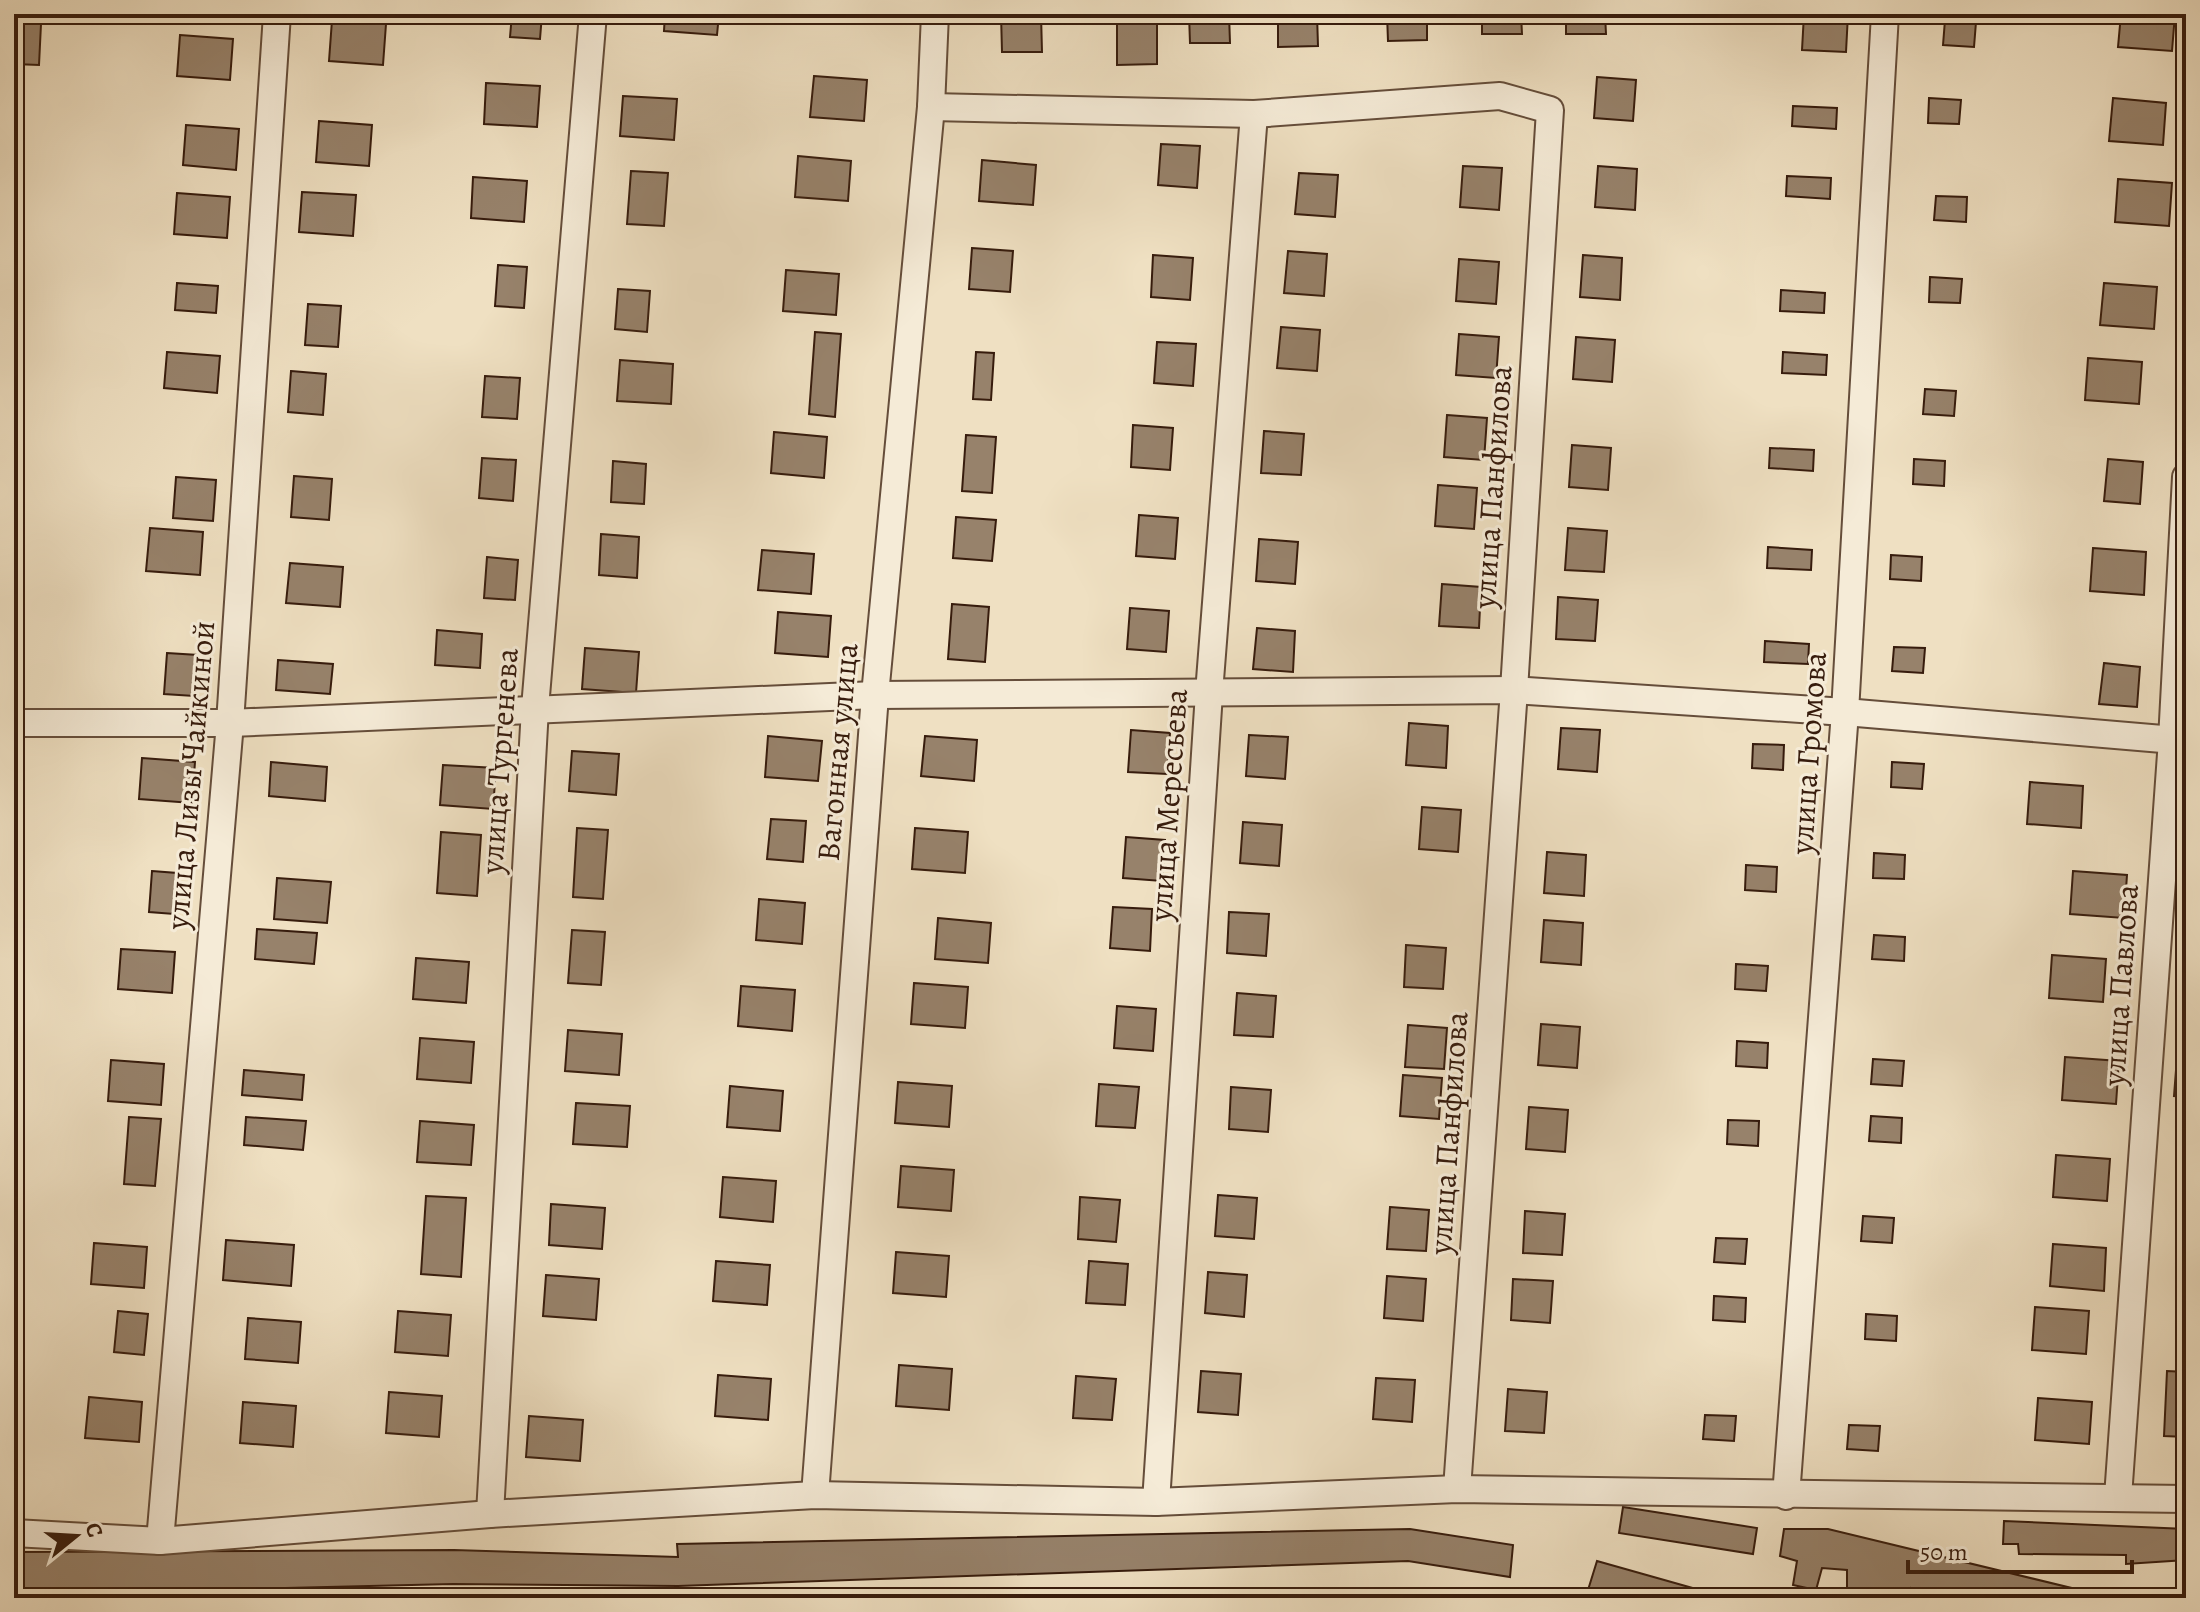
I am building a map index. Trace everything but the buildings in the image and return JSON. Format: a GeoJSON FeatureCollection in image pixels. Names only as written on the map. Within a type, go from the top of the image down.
{"type":"FeatureCollection","features":[{"type":"Feature","properties":{"kind":"street","name":"улица Лизы Чайкиной"},"geometry":{"type":"LineString","coordinates":[[160,1541],[230,723],[277,14]]}},
{"type":"Feature","properties":{"kind":"street","name":"улица Тургенева"},"geometry":{"type":"LineString","coordinates":[[490,1514],[535,708],[593,14]]}},
{"type":"Feature","properties":{"kind":"street","name":"Вагонная улица"},"geometry":{"type":"LineString","coordinates":[[815,1495],[875,695],[931,107],[935,14]]}},
{"type":"Feature","properties":{"kind":"street","name":"улица Громова"},"geometry":{"type":"LineString","coordinates":[[1786,1496],[1845,712],[1885,14]]}},
{"type":"Feature","properties":{"kind":"street","name":"улица Панфилова"},"geometry":{"type":"LineString","coordinates":[[931,107],[1254,114],[1500,96],[1550,110],[1514,690],[1457,1489]]}},
{"type":"Feature","properties":{"kind":"street","name":"улица Мересьева"},"geometry":{"type":"LineString","coordinates":[[1156,1502],[1209,693],[1254,114]]}},
{"type":"Feature","properties":{"kind":"street","name":"улица Павлова"},"geometry":{"type":"LineString","coordinates":[[2118,1497],[2179,741],[2186,477]]}},
{"type":"Feature","properties":{"kind":"street"},"geometry":{"type":"LineString","coordinates":[[14,723],[230,723],[875,695],[1514,690],[1845,712],[2179,741]]}},
{"type":"Feature","properties":{"kind":"street"},"geometry":{"type":"LineString","coordinates":[[14,1533],[160,1541],[490,1514],[815,1495],[1156,1502],[1457,1489],[1786,1496],[2186,1499]]}}]}
